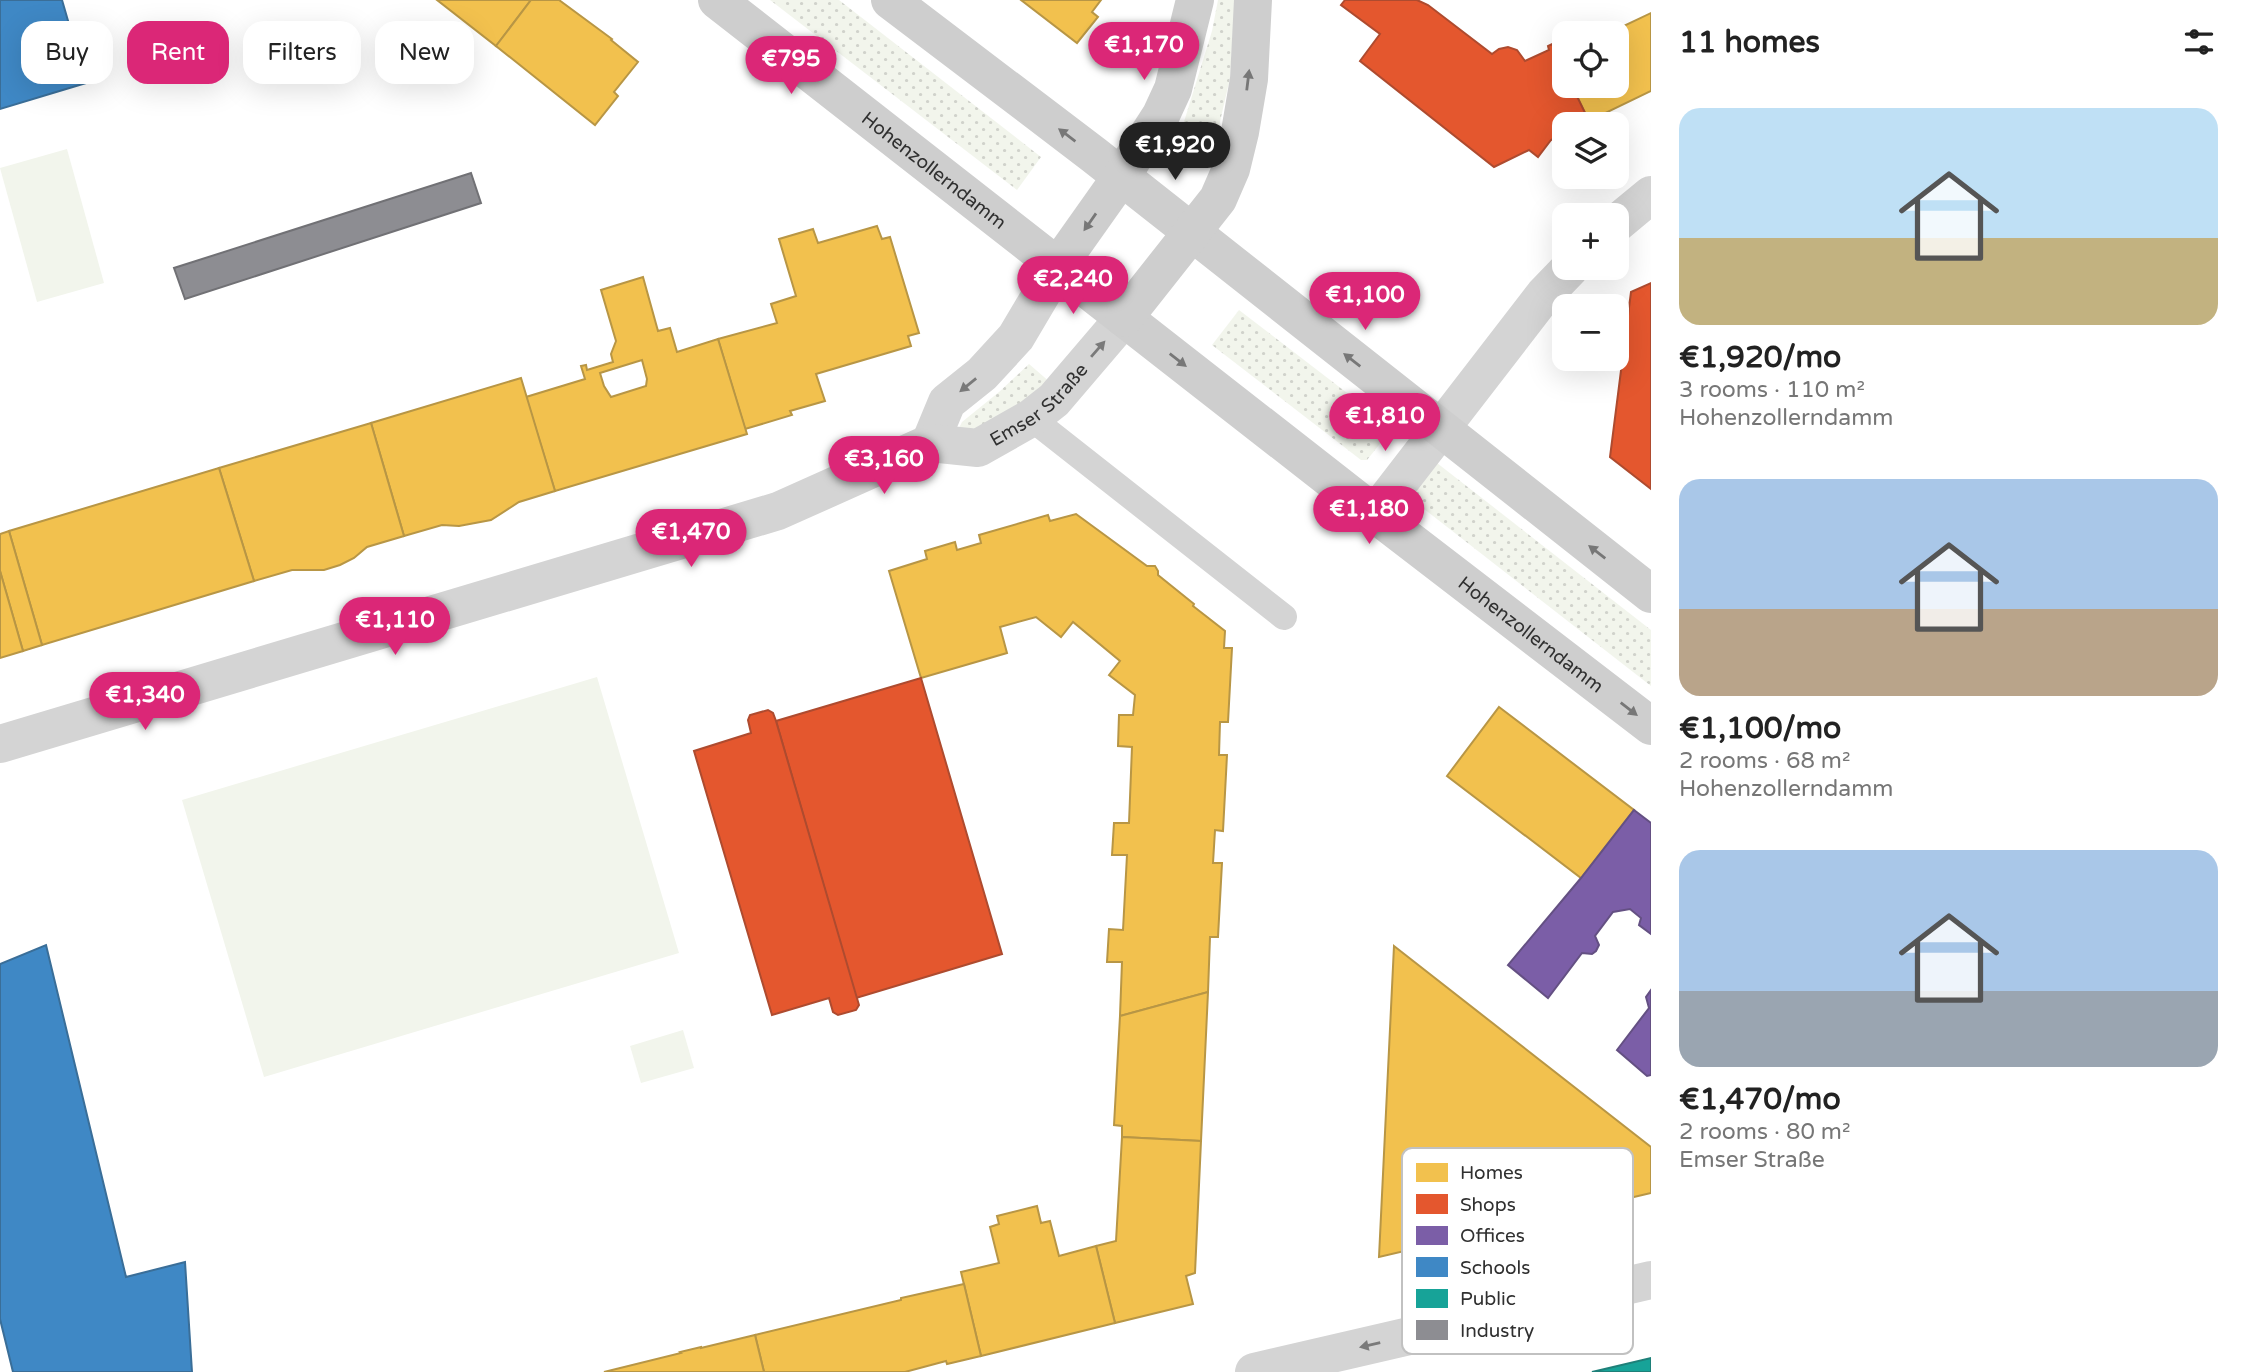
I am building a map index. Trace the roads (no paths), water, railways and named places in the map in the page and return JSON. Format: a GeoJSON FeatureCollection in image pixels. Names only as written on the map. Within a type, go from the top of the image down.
{"type":"FeatureCollection","features":[{"type":"Feature","properties":{"kind":"main road","name":"Hohenzollerndamm"},"geometry":{"type":"LineString","coordinates":[[717,0],[1651,726]]}},
{"type":"Feature","properties":{"kind":"main road"},"geometry":{"type":"LineString","coordinates":[[890,0],[1121,177],[1651,594]]}},
{"type":"Feature","properties":{"kind":"main road"},"geometry":{"type":"LineString","coordinates":[[1058,266],[1145,143],[1173,89],[1195,0]]}},
{"type":"Feature","properties":{"kind":"main road"},"geometry":{"type":"LineString","coordinates":[[1124,318],[1217,199],[1231,169],[1249,79],[1253,0]]}},
{"type":"Feature","properties":{"kind":"street"},"geometry":{"type":"LineString","coordinates":[[1629,213],[1651,195]]}},
{"type":"Feature","properties":{"kind":"street"},"geometry":{"type":"LineString","coordinates":[[930,443],[947,402],[982,374],[1016,337],[1058,266]]}},
{"type":"Feature","properties":{"kind":"street"},"geometry":{"type":"LineString","coordinates":[[1375,514],[1544,295],[1558,280]]}},
{"type":"Feature","properties":{"kind":"street","name":"Emser Straße"},"geometry":{"type":"LineString","coordinates":[[0,744],[778,511],[930,443],[978,447],[1031,418],[1054,400],[1124,318]]}},
{"type":"Feature","properties":{"kind":"street"},"geometry":{"type":"LineString","coordinates":[[1633,1284],[1651,1280]]}},
{"type":"Feature","properties":{"kind":"street"},"geometry":{"type":"LineString","coordinates":[[1264,1371],[1402,1339]]}},
{"type":"Feature","properties":{"kind":"lane"},"geometry":{"type":"LineString","coordinates":[[1031,418],[1284,617]]}}]}
